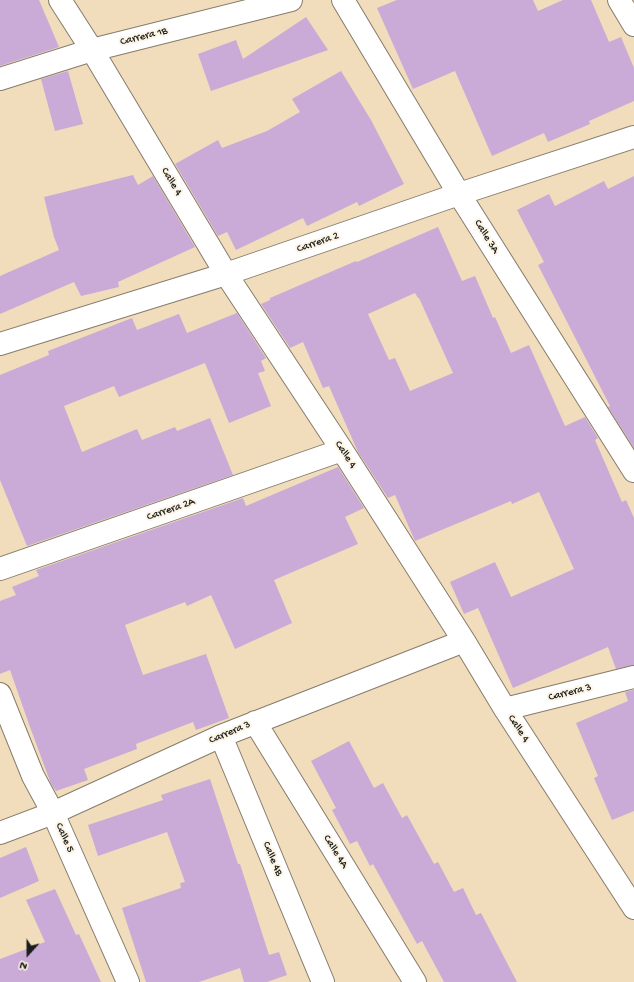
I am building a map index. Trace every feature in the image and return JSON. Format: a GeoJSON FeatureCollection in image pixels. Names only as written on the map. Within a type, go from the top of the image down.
{"type":"FeatureCollection","features":[{"type":"Feature","properties":{"kind":"street","name":"Calle 4"},"geometry":{"type":"LineString","coordinates":[[60,0],[92,50],[226,274],[342,450],[464,641],[505,709],[634,908]]}},
{"type":"Feature","properties":{"kind":"street","name":"Carrera 1B"},"geometry":{"type":"LineString","coordinates":[[0,79],[92,50],[290,0]]}},
{"type":"Feature","properties":{"kind":"street","name":"Calle 3A"},"geometry":{"type":"LineString","coordinates":[[344,0],[459,194],[634,471]]}},
{"type":"Feature","properties":{"kind":"street"},"geometry":{"type":"LineString","coordinates":[[620,0],[634,25]]}},
{"type":"Feature","properties":{"kind":"street","name":"Carrera 2"},"geometry":{"type":"LineString","coordinates":[[0,344],[226,274],[459,194],[634,137]]}},
{"type":"Feature","properties":{"kind":"street","name":"Carrera 2A"},"geometry":{"type":"LineString","coordinates":[[0,569],[342,450]]}},
{"type":"Feature","properties":{"kind":"street","name":"Carrera 3"},"geometry":{"type":"LineString","coordinates":[[0,833],[53,813],[221,736],[464,641]]}},
{"type":"Feature","properties":{"kind":"street","name":"Carrera 3"},"geometry":{"type":"LineString","coordinates":[[505,709],[634,677]]}},
{"type":"Feature","properties":{"kind":"street","name":"Calle 5"},"geometry":{"type":"LineString","coordinates":[[0,694],[32,776],[53,813],[128,982]]}},
{"type":"Feature","properties":{"kind":"street","name":"Calle 4A"},"geometry":{"type":"LineString","coordinates":[[255,722],[415,982]]}},
{"type":"Feature","properties":{"kind":"street","name":"Calle 4B"},"geometry":{"type":"LineString","coordinates":[[221,736],[323,982]]}},
{"type":"Feature","properties":{"kind":"building"},"geometry":{"type":"Polygon","coordinates":[[[0,0],[39,0],[59,47],[0,66],[0,0]]]}},
{"type":"Feature","properties":{"kind":"building"},"geometry":{"type":"Polygon","coordinates":[[[397,0],[533,0],[538,11],[563,0],[591,0],[609,42],[621,37],[634,68],[634,101],[589,121],[590,124],[548,142],[544,133],[492,156],[455,71],[413,89],[377,8],[397,0]]]}},
{"type":"Feature","properties":{"kind":"building"},"geometry":{"type":"Polygon","coordinates":[[[306,17],[328,50],[211,91],[198,54],[236,40],[243,59],[306,17]]]}},
{"type":"Feature","properties":{"kind":"building"},"geometry":{"type":"Polygon","coordinates":[[[68,71],[83,124],[55,131],[41,79],[68,71]]]}},
{"type":"Feature","properties":{"kind":"building"},"geometry":{"type":"Polygon","coordinates":[[[341,71],[371,120],[404,184],[359,206],[357,202],[307,226],[303,218],[236,250],[227,232],[218,236],[175,164],[218,140],[222,148],[267,131],[300,112],[292,99],[341,71]]]}},
{"type":"Feature","properties":{"kind":"building"},"geometry":{"type":"Polygon","coordinates":[[[133,175],[138,185],[153,176],[195,247],[118,282],[119,287],[81,296],[74,282],[0,314],[0,276],[59,250],[54,237],[44,197],[133,175]]]}},
{"type":"Feature","properties":{"kind":"building"},"geometry":{"type":"Polygon","coordinates":[[[634,176],[634,448],[608,407],[610,406],[538,265],[544,262],[517,210],[549,194],[555,206],[604,181],[608,189],[634,176]]]}},
{"type":"Feature","properties":{"kind":"building"},"geometry":{"type":"Polygon","coordinates":[[[438,227],[462,281],[475,276],[493,318],[495,317],[511,353],[529,345],[565,426],[585,417],[598,438],[595,440],[622,502],[626,500],[634,518],[634,665],[616,669],[608,647],[513,688],[478,608],[464,614],[450,582],[495,562],[511,597],[574,569],[539,492],[512,504],[511,501],[415,541],[395,495],[388,498],[358,452],[329,386],[323,388],[303,342],[290,348],[261,304],[270,300],[270,298],[356,261],[357,262],[438,227]],[[415,293],[368,314],[389,360],[395,358],[410,391],[453,373],[415,293]]]}},
{"type":"Feature","properties":{"kind":"building"},"geometry":{"type":"Polygon","coordinates":[[[237,313],[266,358],[261,361],[265,371],[258,373],[271,406],[229,423],[205,363],[119,397],[114,386],[64,406],[82,452],[137,429],[142,440],[175,427],[177,431],[210,418],[233,475],[27,546],[0,480],[0,375],[49,355],[48,351],[132,318],[137,330],[179,314],[187,333],[237,313]]]}},
{"type":"Feature","properties":{"kind":"building"},"geometry":{"type":"Polygon","coordinates":[[[338,467],[364,508],[345,517],[358,544],[274,580],[292,623],[235,649],[211,595],[187,606],[185,602],[125,625],[143,675],[206,654],[229,718],[196,730],[193,722],[136,744],[137,749],[84,769],[88,780],[56,791],[51,784],[10,670],[0,674],[0,601],[16,595],[12,587],[39,576],[36,570],[243,498],[246,506],[338,467]]]}},
{"type":"Feature","properties":{"kind":"building"},"geometry":{"type":"Polygon","coordinates":[[[634,690],[634,811],[612,820],[594,778],[598,776],[576,723],[628,701],[625,692],[634,690]]]}},
{"type":"Feature","properties":{"kind":"building"},"geometry":{"type":"Polygon","coordinates":[[[349,741],[374,788],[383,783],[402,818],[407,815],[434,864],[438,862],[454,892],[463,888],[476,915],[481,913],[517,982],[444,982],[422,941],[417,944],[373,864],[370,866],[357,841],[350,844],[332,810],[336,808],[311,761],[349,741]]]}},
{"type":"Feature","properties":{"kind":"building"},"geometry":{"type":"Polygon","coordinates":[[[210,779],[238,864],[240,864],[269,955],[279,952],[287,975],[267,982],[244,982],[240,968],[199,982],[146,982],[122,908],[181,888],[180,883],[185,882],[167,832],[98,856],[88,825],[163,800],[161,795],[210,779]]]}},
{"type":"Feature","properties":{"kind":"building"},"geometry":{"type":"Polygon","coordinates":[[[26,847],[39,881],[0,898],[0,858],[26,847]]]}},
{"type":"Feature","properties":{"kind":"building"},"geometry":{"type":"Polygon","coordinates":[[[55,889],[76,935],[79,934],[101,982],[0,982],[0,959],[45,942],[26,900],[55,889]]]}}]}
